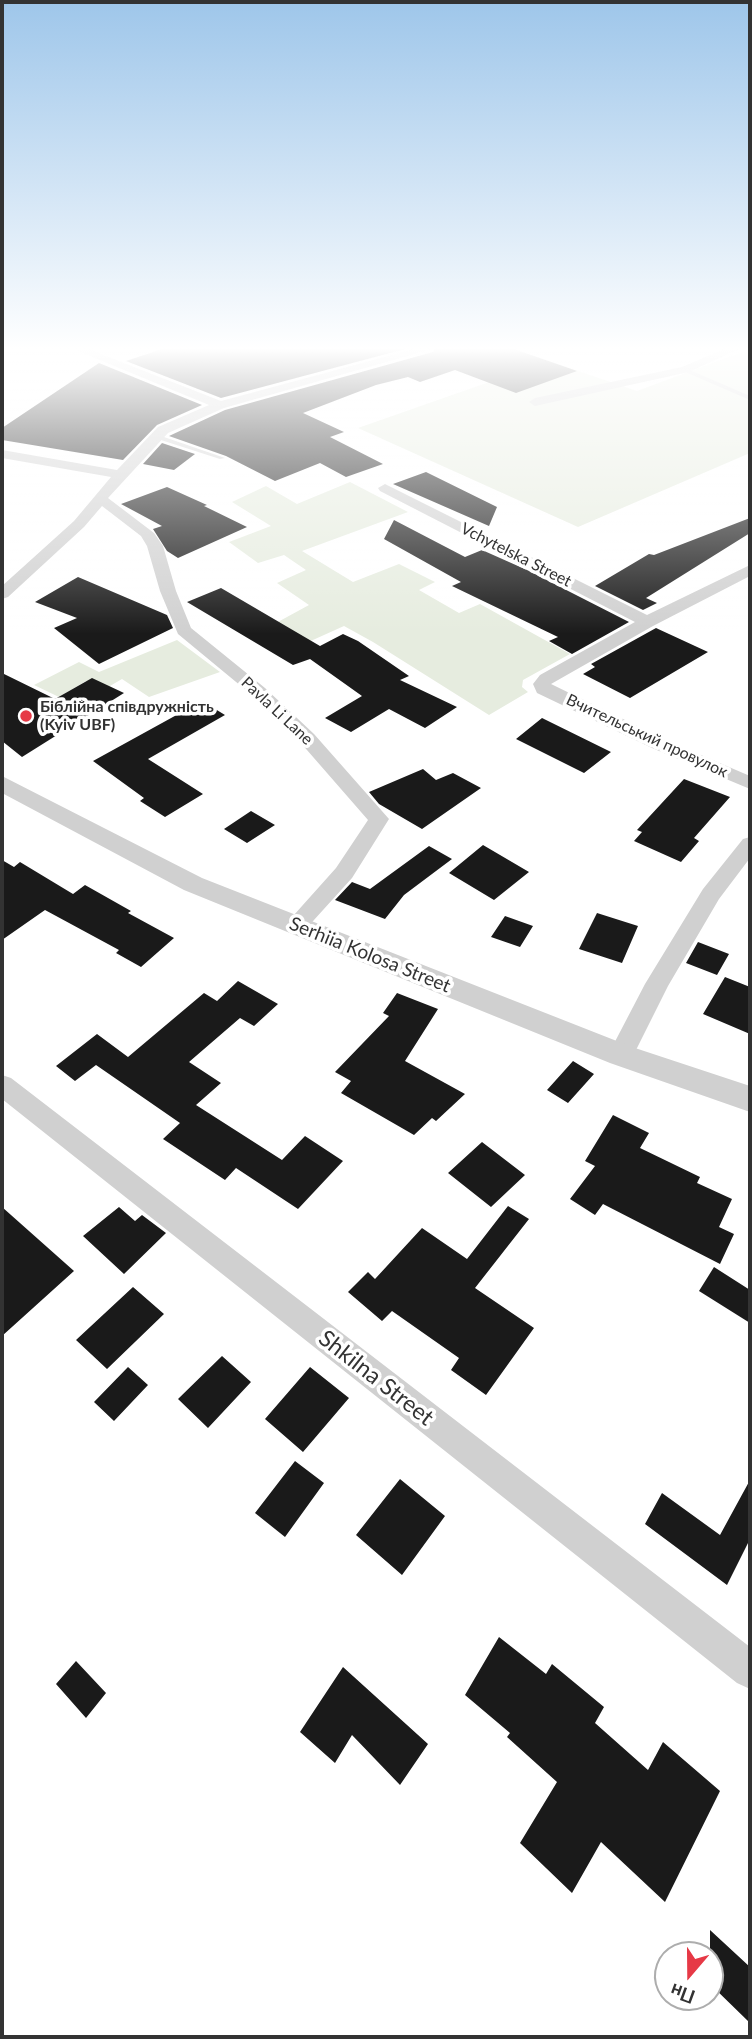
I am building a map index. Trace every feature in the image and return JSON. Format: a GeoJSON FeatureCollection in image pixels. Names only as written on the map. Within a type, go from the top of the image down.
{"type":"FeatureCollection","features":[{"type":"Feature","properties":{"kind":"street"},"geometry":{"type":"LineString","coordinates":[[2,594],[79,524],[148,444]]}},
{"type":"Feature","properties":{"kind":"street"},"geometry":{"type":"LineString","coordinates":[[2,454],[120,475]]}},
{"type":"Feature","properties":{"kind":"street","name":"Vchytelska Street"},"geometry":{"type":"LineString","coordinates":[[385,488],[647,622]]}},
{"type":"Feature","properties":{"kind":"street","name":"Pavla Li Lane"},"geometry":{"type":"LineString","coordinates":[[101,499],[147,533],[155,546],[168,591],[184,630],[259,692],[307,738],[379,818],[344,873],[296,925]]}},
{"type":"Feature","properties":{"kind":"street"},"geometry":{"type":"LineString","coordinates":[[647,622],[750,570]]}},
{"type":"Feature","properties":{"kind":"street","name":"Вчительський провулок"},"geometry":{"type":"LineString","coordinates":[[647,622],[546,679],[543,688],[659,744],[750,783]]}},
{"type":"Feature","properties":{"kind":"street","name":"Serhiia Kolosa Street"},"geometry":{"type":"LineString","coordinates":[[2,783],[193,884],[621,1055],[750,1099]]}},
{"type":"Feature","properties":{"kind":"street"},"geometry":{"type":"LineString","coordinates":[[621,1055],[657,984],[711,894],[750,845]]}},
{"type":"Feature","properties":{"kind":"street","name":"Shkilna Street"},"geometry":{"type":"LineString","coordinates":[[2,1085],[750,1670]]}},
{"type":"Feature","properties":{"kind":"lane"},"geometry":{"type":"LineString","coordinates":[[180,444],[222,458]]}},
{"type":"Feature","properties":{"kind":"shaded area"},"geometry":{"type":"Polygon","coordinates":[[[394,444],[750,444],[750,453],[578,527],[394,444]]]}},
{"type":"Feature","properties":{"kind":"shaded area"},"geometry":{"type":"Polygon","coordinates":[[[350,482],[408,512],[302,551],[353,582],[399,564],[435,582],[419,590],[459,613],[480,604],[570,654],[523,680],[522,687],[528,692],[489,715],[344,626],[304,644],[276,623],[309,605],[277,583],[306,570],[284,555],[258,563],[229,542],[271,526],[232,502],[266,486],[297,504],[350,482]]]}},
{"type":"Feature","properties":{"kind":"shaded area"},"geometry":{"type":"Polygon","coordinates":[[[177,640],[220,672],[149,697],[122,679],[103,690],[86,681],[59,697],[34,685],[79,662],[99,672],[177,640]]]}},
{"type":"Feature","properties":{"kind":"building"},"geometry":{"type":"Polygon","coordinates":[[[27,444],[138,444],[123,460],[27,444]]]}},
{"type":"Feature","properties":{"kind":"building"},"geometry":{"type":"Polygon","coordinates":[[[161,444],[195,454],[174,470],[143,464],[161,444]]]}},
{"type":"Feature","properties":{"kind":"building"},"geometry":{"type":"Polygon","coordinates":[[[192,444],[344,444],[383,464],[346,477],[320,463],[275,481],[226,456],[192,444]]]}},
{"type":"Feature","properties":{"kind":"building"},"geometry":{"type":"Polygon","coordinates":[[[426,472],[497,507],[489,526],[393,484],[426,472]]]}},
{"type":"Feature","properties":{"kind":"building"},"geometry":{"type":"Polygon","coordinates":[[[167,487],[247,527],[178,558],[167,551],[153,529],[162,526],[121,504],[167,487]]]}},
{"type":"Feature","properties":{"kind":"building"},"geometry":{"type":"Polygon","coordinates":[[[750,518],[750,533],[646,598],[657,603],[643,610],[595,586],[649,554],[654,555],[750,518]]]}},
{"type":"Feature","properties":{"kind":"building"},"geometry":{"type":"Polygon","coordinates":[[[394,520],[465,557],[482,550],[629,622],[572,654],[549,641],[558,637],[452,586],[461,582],[384,539],[394,520]]]}},
{"type":"Feature","properties":{"kind":"building"},"geometry":{"type":"Polygon","coordinates":[[[78,577],[167,615],[173,628],[99,664],[54,628],[77,618],[35,602],[78,577]]]}},
{"type":"Feature","properties":{"kind":"building"},"geometry":{"type":"Polygon","coordinates":[[[221,588],[320,646],[343,634],[358,641],[409,676],[400,680],[457,707],[425,728],[389,709],[351,732],[325,718],[362,696],[310,659],[293,665],[187,602],[221,588]]]}},
{"type":"Feature","properties":{"kind":"building"},"geometry":{"type":"Polygon","coordinates":[[[656,628],[708,652],[630,698],[583,674],[595,667],[591,664],[656,628]]]}},
{"type":"Feature","properties":{"kind":"building"},"geometry":{"type":"Polygon","coordinates":[[[2,673],[55,699],[92,678],[124,693],[22,757],[2,741],[2,673]]]}},
{"type":"Feature","properties":{"kind":"building"},"geometry":{"type":"Polygon","coordinates":[[[202,701],[225,715],[148,759],[203,794],[165,817],[140,801],[144,798],[93,761],[202,701]]]}},
{"type":"Feature","properties":{"kind":"building"},"geometry":{"type":"Polygon","coordinates":[[[542,718],[611,752],[584,773],[516,739],[542,718]]]}},
{"type":"Feature","properties":{"kind":"building"},"geometry":{"type":"Polygon","coordinates":[[[423,769],[436,780],[453,773],[481,788],[422,829],[379,804],[369,792],[423,769]]]}},
{"type":"Feature","properties":{"kind":"building"},"geometry":{"type":"Polygon","coordinates":[[[684,779],[730,797],[694,838],[699,841],[681,862],[634,841],[642,832],[637,830],[684,779]]]}},
{"type":"Feature","properties":{"kind":"building"},"geometry":{"type":"Polygon","coordinates":[[[251,811],[275,825],[247,843],[224,829],[251,811]]]}},
{"type":"Feature","properties":{"kind":"building"},"geometry":{"type":"Polygon","coordinates":[[[483,845],[529,872],[494,900],[449,873],[483,845]]]}},
{"type":"Feature","properties":{"kind":"building"},"geometry":{"type":"Polygon","coordinates":[[[429,846],[452,859],[404,895],[385,919],[335,900],[352,882],[370,889],[429,846]]]}},
{"type":"Feature","properties":{"kind":"building"},"geometry":{"type":"Polygon","coordinates":[[[2,860],[14,867],[20,862],[73,894],[85,885],[174,938],[141,967],[116,953],[119,950],[45,910],[2,940],[2,860]]]}},
{"type":"Feature","properties":{"kind":"building"},"geometry":{"type":"Polygon","coordinates":[[[597,913],[638,926],[622,963],[579,949],[597,913]]]}},
{"type":"Feature","properties":{"kind":"building"},"geometry":{"type":"Polygon","coordinates":[[[505,916],[533,926],[520,947],[491,937],[505,916]]]}},
{"type":"Feature","properties":{"kind":"building"},"geometry":{"type":"Polygon","coordinates":[[[698,942],[729,954],[717,975],[686,963],[698,942]]]}},
{"type":"Feature","properties":{"kind":"building"},"geometry":{"type":"Polygon","coordinates":[[[725,977],[750,987],[750,1034],[703,1014],[725,977]]]}},
{"type":"Feature","properties":{"kind":"building"},"geometry":{"type":"Polygon","coordinates":[[[238,981],[278,1004],[254,1026],[240,1018],[189,1062],[221,1083],[196,1105],[282,1160],[305,1136],[343,1161],[298,1209],[236,1168],[225,1180],[163,1139],[180,1123],[96,1065],[75,1081],[56,1066],[97,1034],[128,1057],[204,993],[217,1001],[238,981]]]}},
{"type":"Feature","properties":{"kind":"building"},"geometry":{"type":"Polygon","coordinates":[[[397,993],[438,1009],[405,1061],[465,1094],[436,1121],[432,1118],[414,1135],[341,1093],[351,1081],[335,1072],[389,1016],[383,1013],[397,993]]]}},
{"type":"Feature","properties":{"kind":"building"},"geometry":{"type":"Polygon","coordinates":[[[573,1061],[594,1074],[568,1103],[547,1090],[573,1061]]]}},
{"type":"Feature","properties":{"kind":"building"},"geometry":{"type":"Polygon","coordinates":[[[613,1115],[649,1133],[640,1148],[700,1177],[697,1183],[732,1199],[719,1227],[734,1234],[720,1264],[603,1204],[595,1215],[570,1199],[595,1166],[585,1161],[613,1115]]]}},
{"type":"Feature","properties":{"kind":"building"},"geometry":{"type":"Polygon","coordinates":[[[482,1142],[525,1175],[491,1207],[448,1173],[482,1142]]]}},
{"type":"Feature","properties":{"kind":"building"},"geometry":{"type":"Polygon","coordinates":[[[508,1206],[529,1219],[475,1288],[534,1328],[486,1395],[451,1370],[459,1358],[392,1311],[382,1321],[348,1292],[368,1272],[375,1279],[422,1228],[467,1259],[508,1206]]]}},
{"type":"Feature","properties":{"kind":"building"},"geometry":{"type":"Polygon","coordinates":[[[2,1207],[74,1271],[2,1336],[2,1207]]]}},
{"type":"Feature","properties":{"kind":"building"},"geometry":{"type":"Polygon","coordinates":[[[119,1207],[135,1221],[142,1215],[166,1233],[124,1274],[83,1236],[119,1207]]]}},
{"type":"Feature","properties":{"kind":"building"},"geometry":{"type":"Polygon","coordinates":[[[714,1267],[750,1290],[750,1323],[699,1291],[714,1267]]]}},
{"type":"Feature","properties":{"kind":"building"},"geometry":{"type":"Polygon","coordinates":[[[133,1287],[164,1314],[107,1369],[76,1340],[133,1287]]]}},
{"type":"Feature","properties":{"kind":"building"},"geometry":{"type":"Polygon","coordinates":[[[222,1356],[251,1382],[208,1428],[178,1399],[222,1356]]]}},
{"type":"Feature","properties":{"kind":"building"},"geometry":{"type":"Polygon","coordinates":[[[128,1367],[148,1385],[114,1421],[94,1402],[128,1367]]]}},
{"type":"Feature","properties":{"kind":"building"},"geometry":{"type":"Polygon","coordinates":[[[310,1367],[349,1398],[303,1452],[265,1419],[310,1367]]]}},
{"type":"Feature","properties":{"kind":"building"},"geometry":{"type":"Polygon","coordinates":[[[295,1461],[324,1483],[285,1537],[255,1513],[295,1461]]]}},
{"type":"Feature","properties":{"kind":"building"},"geometry":{"type":"Polygon","coordinates":[[[400,1479],[445,1516],[402,1575],[356,1535],[400,1479]]]}},
{"type":"Feature","properties":{"kind":"building"},"geometry":{"type":"Polygon","coordinates":[[[750,1480],[750,1539],[727,1585],[645,1524],[662,1493],[720,1535],[750,1480]]]}},
{"type":"Feature","properties":{"kind":"building"},"geometry":{"type":"Polygon","coordinates":[[[499,1637],[546,1674],[552,1664],[604,1707],[595,1723],[648,1770],[663,1742],[720,1791],[665,1902],[601,1842],[572,1893],[520,1843],[557,1782],[507,1737],[510,1733],[465,1695],[499,1637]]]}},
{"type":"Feature","properties":{"kind":"building"},"geometry":{"type":"Polygon","coordinates":[[[76,1661],[106,1693],[86,1718],[56,1684],[76,1661]]]}},
{"type":"Feature","properties":{"kind":"building"},"geometry":{"type":"Polygon","coordinates":[[[343,1667],[428,1744],[400,1785],[352,1735],[335,1763],[300,1732],[343,1667]]]}},
{"type":"Feature","properties":{"kind":"building"},"geometry":{"type":"Polygon","coordinates":[[[710,1930],[722,1941],[710,1941],[710,1930]]]}},
{"type":"Feature","properties":{"kind":"building"},"geometry":{"type":"Polygon","coordinates":[[[724,1943],[750,1967],[750,2023],[724,1998],[724,1943]]]}},
{"type":"Feature","properties":{"kind":"place","name":"Біблійна співдружність (Kyiv UBF)"},"geometry":{"type":"Point","coordinates":[26,716]}}]}
